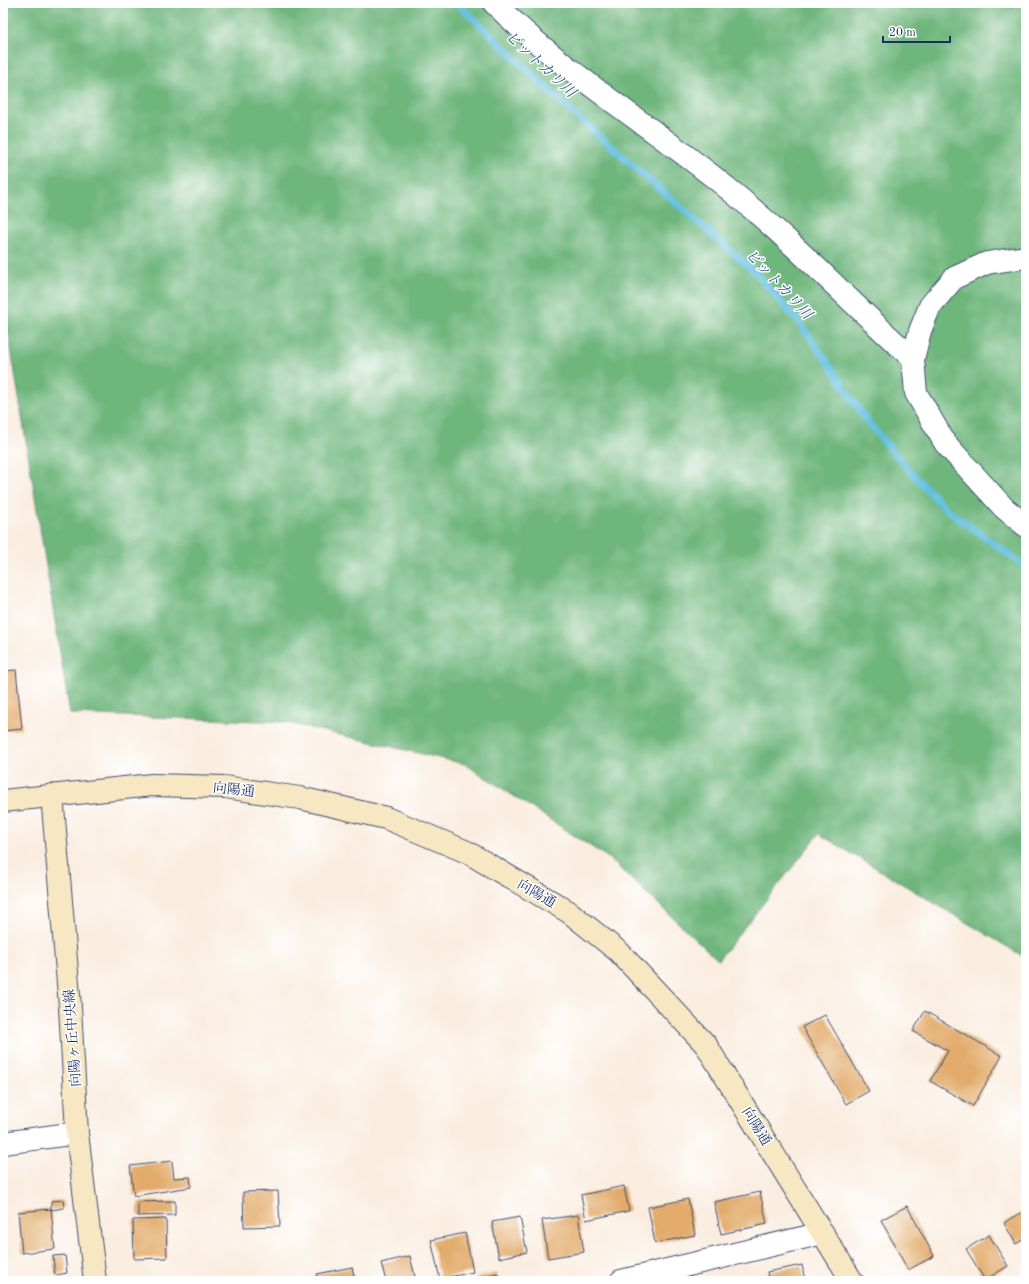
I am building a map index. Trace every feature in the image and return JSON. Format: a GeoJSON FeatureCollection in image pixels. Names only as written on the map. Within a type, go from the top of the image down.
{"type":"FeatureCollection","features":[{"type":"Feature","properties":{"kind":"street"},"geometry":{"type":"LineString","coordinates":[[494,3],[525,33],[727,187],[814,264],[913,359]]}},
{"type":"Feature","properties":{"kind":"street"},"geometry":{"type":"LineString","coordinates":[[1026,257],[987,263],[954,278],[930,306],[920,331],[913,359],[916,392],[945,443],[1004,508],[1026,526]]}},
{"type":"Feature","properties":{"kind":"street","name":"向陽通"},"geometry":{"type":"LineString","coordinates":[[3,801],[152,785],[232,788],[300,798],[386,818],[467,852],[570,912],[619,952],[656,989],[706,1045],[852,1281]]}},
{"type":"Feature","properties":{"kind":"street","name":"向陽ヶ丘中央線"},"geometry":{"type":"LineString","coordinates":[[52,795],[70,1007],[77,1133],[95,1281]]}},
{"type":"Feature","properties":{"kind":"street"},"geometry":{"type":"LineString","coordinates":[[3,1144],[77,1133]]}},
{"type":"Feature","properties":{"kind":"street"},"geometry":{"type":"LineString","coordinates":[[621,1281],[823,1233]]}},
{"type":"Feature","properties":{"kind":"green space"},"geometry":{"type":"Polygon","coordinates":[[[3,3],[1026,3],[1026,958],[819,834],[718,960],[610,859],[465,764],[285,722],[70,714],[3,299],[3,3]]]}},
{"type":"Feature","properties":{"kind":"building"},"geometry":{"type":"Polygon","coordinates":[[[16,670],[22,729],[3,731],[3,671],[16,670]]]}},
{"type":"Feature","properties":{"kind":"building"},"geometry":{"type":"Polygon","coordinates":[[[925,1011],[1002,1056],[973,1106],[930,1081],[948,1051],[913,1031],[925,1011]]]}},
{"type":"Feature","properties":{"kind":"building"},"geometry":{"type":"Polygon","coordinates":[[[825,1015],[869,1091],[846,1104],[802,1027],[825,1015]]]}},
{"type":"Feature","properties":{"kind":"building"},"geometry":{"type":"Polygon","coordinates":[[[172,1161],[174,1178],[190,1177],[191,1187],[134,1196],[130,1166],[172,1161]]]}},
{"type":"Feature","properties":{"kind":"building"},"geometry":{"type":"Polygon","coordinates":[[[624,1186],[629,1211],[586,1220],[581,1195],[624,1186]]]}},
{"type":"Feature","properties":{"kind":"building"},"geometry":{"type":"Polygon","coordinates":[[[278,1191],[280,1226],[244,1227],[243,1192],[278,1191]]]}},
{"type":"Feature","properties":{"kind":"building"},"geometry":{"type":"Polygon","coordinates":[[[760,1192],[767,1224],[721,1234],[714,1202],[760,1192]]]}},
{"type":"Feature","properties":{"kind":"building"},"geometry":{"type":"Polygon","coordinates":[[[688,1199],[695,1235],[655,1243],[648,1207],[688,1199]]]}},
{"type":"Feature","properties":{"kind":"building"},"geometry":{"type":"Polygon","coordinates":[[[63,1200],[64,1208],[51,1210],[51,1201],[63,1200]]]}},
{"type":"Feature","properties":{"kind":"building"},"geometry":{"type":"Polygon","coordinates":[[[175,1201],[175,1215],[138,1216],[138,1202],[175,1201]]]}},
{"type":"Feature","properties":{"kind":"building"},"geometry":{"type":"Polygon","coordinates":[[[907,1206],[934,1256],[908,1270],[881,1220],[907,1206]]]}},
{"type":"Feature","properties":{"kind":"building"},"geometry":{"type":"Polygon","coordinates":[[[51,1209],[55,1249],[22,1253],[18,1212],[51,1209]]]}},
{"type":"Feature","properties":{"kind":"building"},"geometry":{"type":"Polygon","coordinates":[[[1026,1210],[1026,1238],[1016,1244],[1004,1223],[1026,1210]]]}},
{"type":"Feature","properties":{"kind":"building"},"geometry":{"type":"Polygon","coordinates":[[[578,1215],[584,1252],[548,1258],[542,1220],[578,1215]]]}},
{"type":"Feature","properties":{"kind":"building"},"geometry":{"type":"Polygon","coordinates":[[[520,1217],[527,1252],[499,1258],[492,1222],[520,1217]]]}},
{"type":"Feature","properties":{"kind":"building"},"geometry":{"type":"Polygon","coordinates":[[[166,1219],[167,1258],[134,1259],[133,1220],[166,1219]]]}},
{"type":"Feature","properties":{"kind":"building"},"geometry":{"type":"Polygon","coordinates":[[[465,1233],[473,1272],[440,1279],[431,1240],[465,1233]]]}},
{"type":"Feature","properties":{"kind":"building"},"geometry":{"type":"Polygon","coordinates":[[[989,1235],[1008,1266],[985,1280],[966,1249],[989,1235]]]}},
{"type":"Feature","properties":{"kind":"building"},"geometry":{"type":"Polygon","coordinates":[[[65,1255],[67,1273],[55,1275],[53,1256],[65,1255]]]}},
{"type":"Feature","properties":{"kind":"building"},"geometry":{"type":"Polygon","coordinates":[[[410,1256],[416,1281],[386,1281],[381,1263],[410,1256]]]}},
{"type":"Feature","properties":{"kind":"building"},"geometry":{"type":"Polygon","coordinates":[[[802,1265],[805,1281],[769,1281],[767,1272],[802,1265]]]}},
{"type":"Feature","properties":{"kind":"building"},"geometry":{"type":"Polygon","coordinates":[[[352,1267],[355,1281],[318,1281],[317,1274],[352,1267]]]}},
{"type":"Feature","properties":{"kind":"building"},"geometry":{"type":"Polygon","coordinates":[[[497,1273],[499,1281],[478,1281],[477,1277],[497,1273]]]}},
{"type":"Feature","properties":{"kind":"waterway","name":"ピットカリ川"},"geometry":{"type":"LineString","coordinates":[[457,3],[573,113],[755,272],[800,324],[827,361],[863,416],[905,466],[945,508],[1026,567]]}}]}
